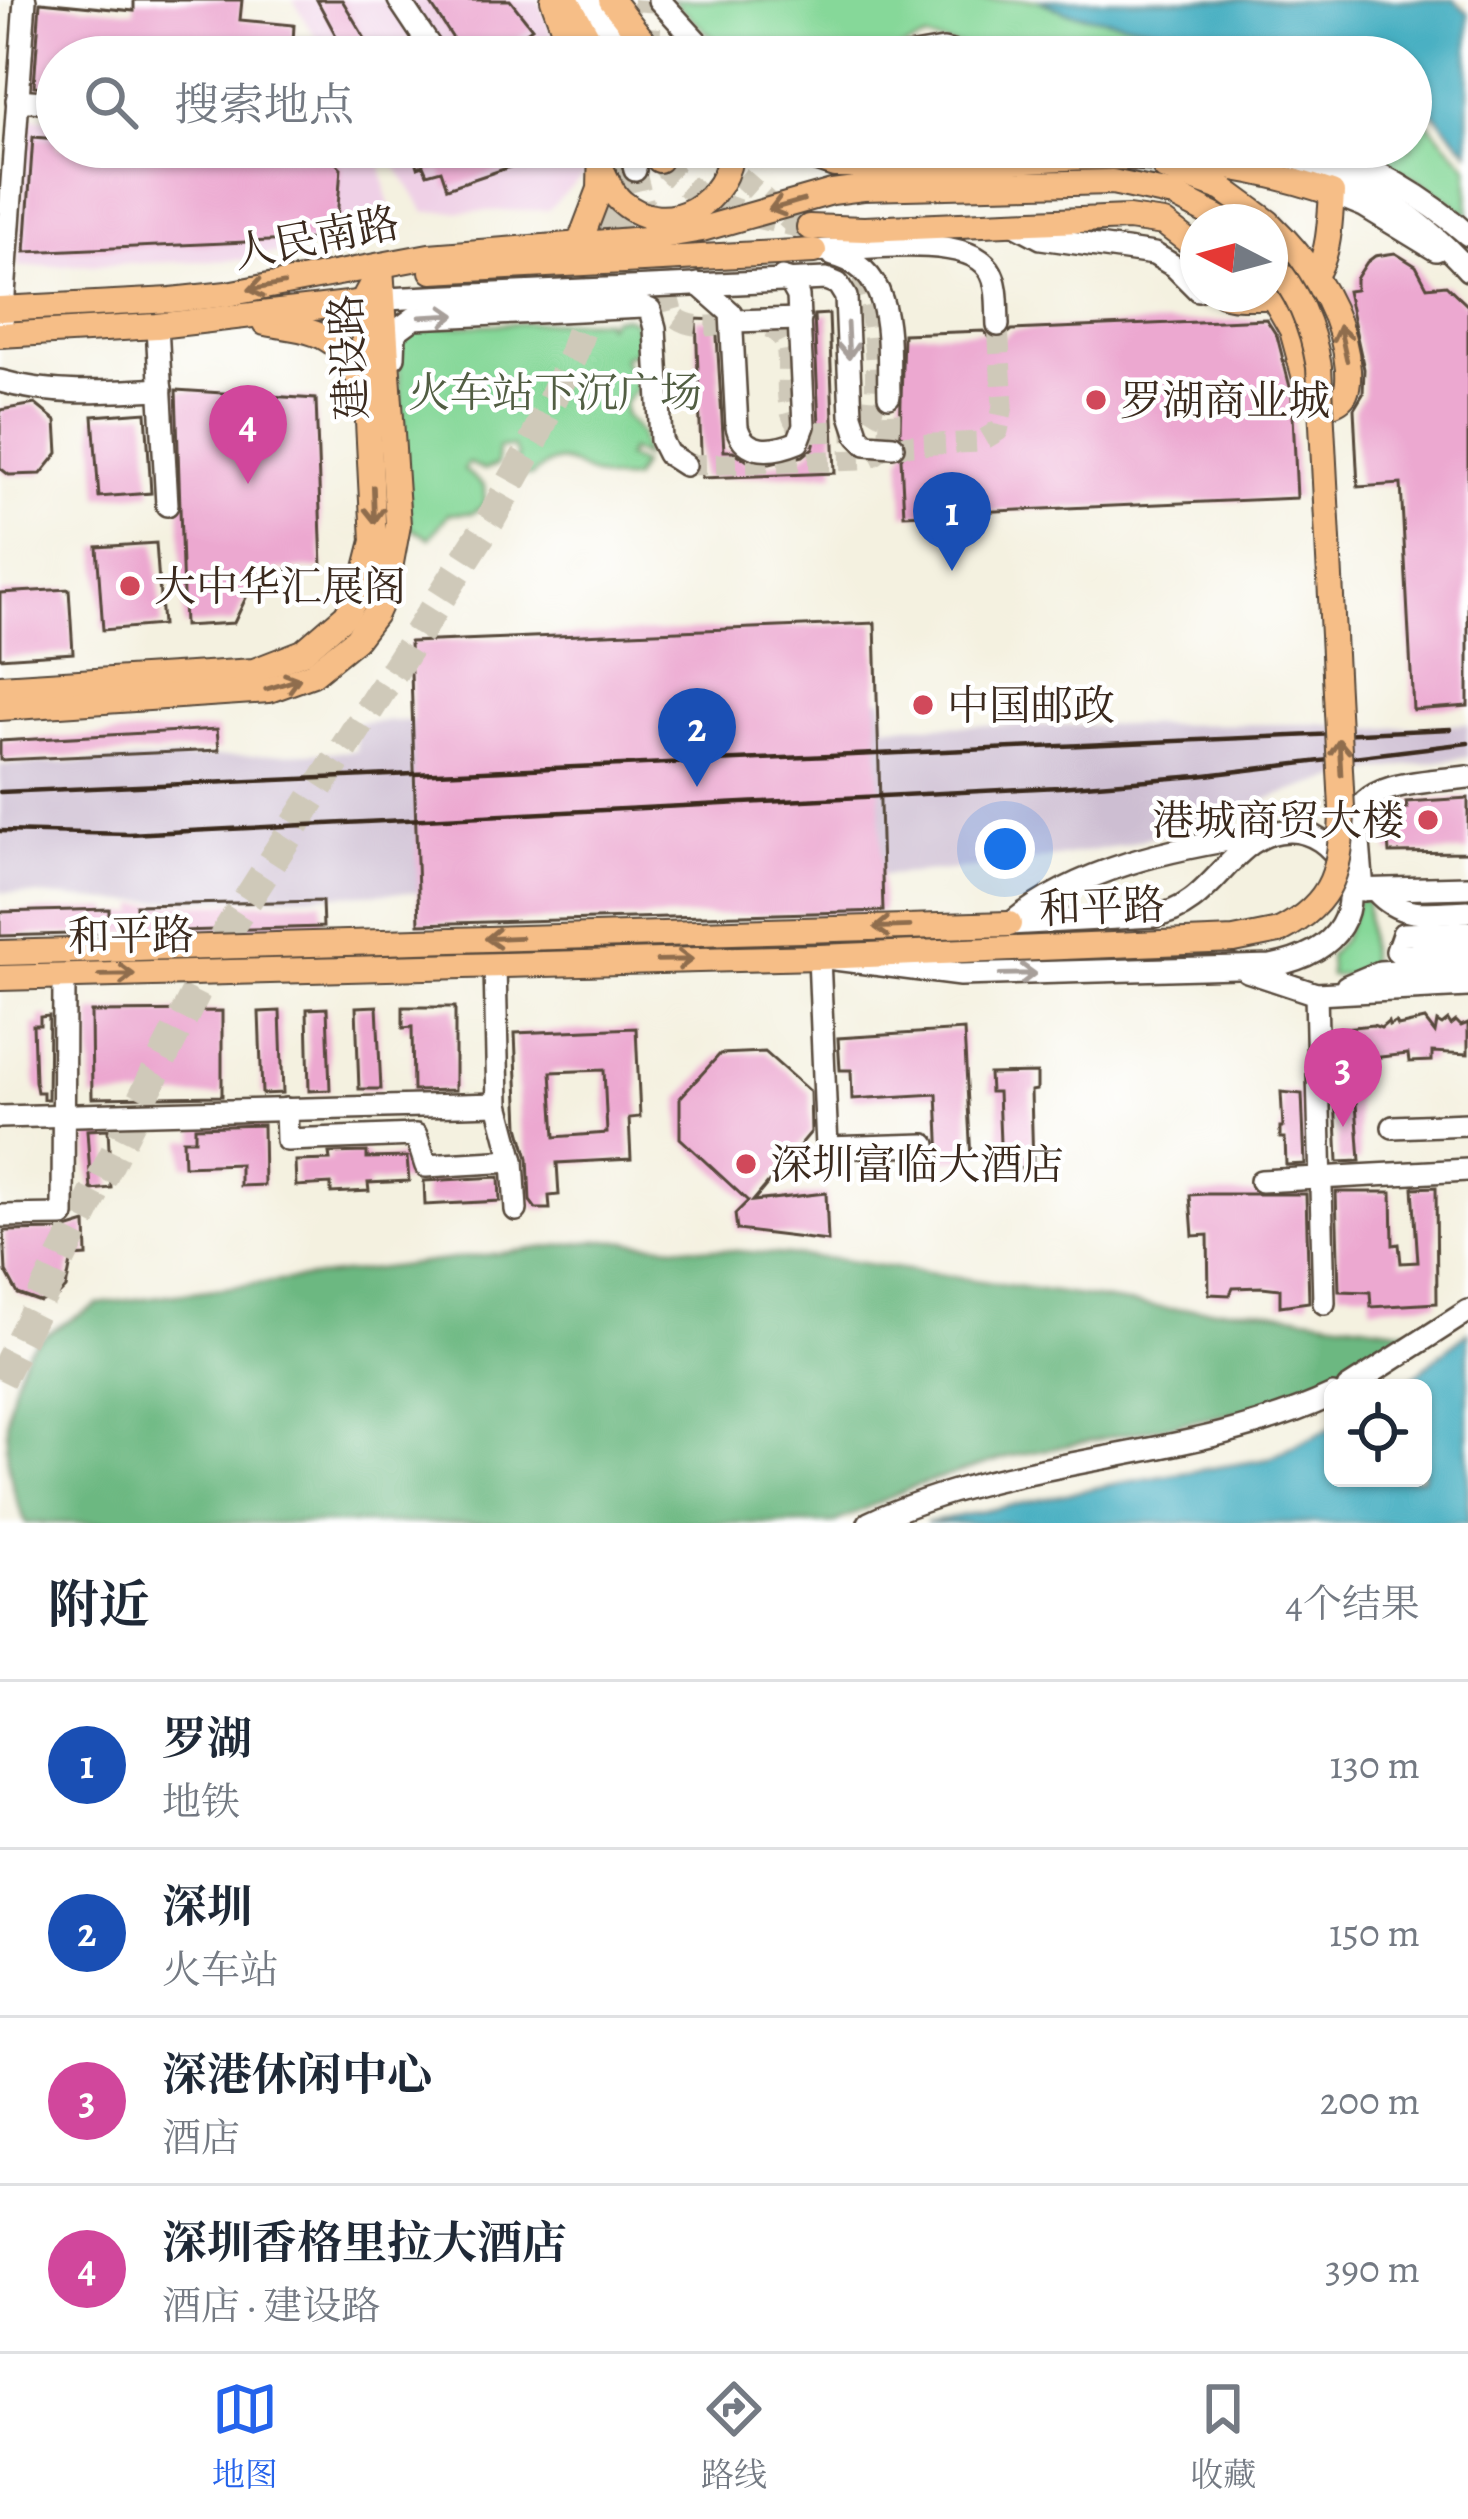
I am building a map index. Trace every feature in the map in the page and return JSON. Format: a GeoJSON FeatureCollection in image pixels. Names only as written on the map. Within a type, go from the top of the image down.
{"type":"FeatureCollection","features":[{"type":"Feature","properties":{"kind":"main road"},"geometry":{"type":"LineString","coordinates":[[553,0],[566,36]]}},
{"type":"Feature","properties":{"kind":"main road"},"geometry":{"type":"LineString","coordinates":[[567,0],[587,36]]}},
{"type":"Feature","properties":{"kind":"main road"},"geometry":{"type":"LineString","coordinates":[[586,0],[602,36]]}},
{"type":"Feature","properties":{"kind":"main road"},"geometry":{"type":"LineString","coordinates":[[611,0],[639,36]]}},
{"type":"Feature","properties":{"kind":"main road"},"geometry":{"type":"LineString","coordinates":[[579,244],[596,206],[601,168]]}},
{"type":"Feature","properties":{"kind":"main road"},"geometry":{"type":"LineString","coordinates":[[605,168],[617,198],[626,206],[649,214],[674,215],[704,206],[729,168]]}},
{"type":"Feature","properties":{"kind":"main road"},"geometry":{"type":"LineString","coordinates":[[832,192],[956,168]]}},
{"type":"Feature","properties":{"kind":"main road"},"geometry":{"type":"LineString","coordinates":[[997,168],[1112,182],[1195,204]]}},
{"type":"Feature","properties":{"kind":"main road"},"geometry":{"type":"LineString","coordinates":[[1156,168],[1185,173],[1223,189],[1243,204]]}},
{"type":"Feature","properties":{"kind":"main road"},"geometry":{"type":"LineString","coordinates":[[1245,168],[1332,193],[1327,248],[1315,277],[1288,292]]}},
{"type":"Feature","properties":{"kind":"main road"},"geometry":{"type":"LineString","coordinates":[[832,192],[1112,182]]}},
{"type":"Feature","properties":{"kind":"main road","name":"人民南路"},"geometry":{"type":"LineString","coordinates":[[1,308],[208,296],[429,256],[645,239],[702,229],[832,192]]}},
{"type":"Feature","properties":{"kind":"main road"},"geometry":{"type":"LineString","coordinates":[[381,267],[431,272],[612,263],[864,229],[1011,222],[1149,220],[1180,233]]}},
{"type":"Feature","properties":{"kind":"main road"},"geometry":{"type":"LineString","coordinates":[[1282,312],[1292,330],[1309,392],[1327,405],[1341,401],[1348,376],[1336,315],[1315,277],[1288,245]]}},
{"type":"Feature","properties":{"kind":"main road","name":"建设路"},"geometry":{"type":"LineString","coordinates":[[0,687],[254,670],[303,652],[346,615],[371,564],[375,514],[369,408],[373,301],[381,267]]}},
{"type":"Feature","properties":{"kind":"main road","name":"和平路"},"geometry":{"type":"LineString","coordinates":[[0,978],[819,956],[1234,940],[1279,931],[1309,913],[1330,886],[1340,852],[1342,808],[1322,394],[1308,320],[1288,284]]}},
{"type":"Feature","properties":{"kind":"main road","name":"人民南路"},"geometry":{"type":"LineString","coordinates":[[0,335],[157,326],[373,301]]}},
{"type":"Feature","properties":{"kind":"main road","name":"建设路"},"geometry":{"type":"LineString","coordinates":[[0,708],[247,693],[313,674],[341,654],[375,614],[391,574],[398,525],[373,301]]}},
{"type":"Feature","properties":{"kind":"main road"},"geometry":{"type":"LineString","coordinates":[[232,318],[309,330],[337,344],[355,368],[369,408]]}},
{"type":"Feature","properties":{"kind":"main road","name":"和平路"},"geometry":{"type":"LineString","coordinates":[[0,953],[1010,924]]}},
{"type":"Feature","properties":{"kind":"street"},"geometry":{"type":"LineString","coordinates":[[0,335],[25,0]]}},
{"type":"Feature","properties":{"kind":"street"},"geometry":{"type":"LineString","coordinates":[[399,0],[423,36]]}},
{"type":"Feature","properties":{"kind":"street"},"geometry":{"type":"LineString","coordinates":[[586,0],[611,36]]}},
{"type":"Feature","properties":{"kind":"street"},"geometry":{"type":"LineString","coordinates":[[659,0],[696,36]]}},
{"type":"Feature","properties":{"kind":"street"},"geometry":{"type":"LineString","coordinates":[[17,100],[36,102]]}},
{"type":"Feature","properties":{"kind":"street"},"geometry":{"type":"LineString","coordinates":[[1322,168],[1382,196],[1441,240],[1468,270]]}},
{"type":"Feature","properties":{"kind":"street"},"geometry":{"type":"LineString","coordinates":[[1369,168],[1415,193],[1468,235]]}},
{"type":"Feature","properties":{"kind":"street"},"geometry":{"type":"LineString","coordinates":[[1332,193],[1391,221],[1468,270]]}},
{"type":"Feature","properties":{"kind":"street"},"geometry":{"type":"LineString","coordinates":[[1011,222],[1041,238],[1154,254],[1180,270]]}},
{"type":"Feature","properties":{"kind":"street"},"geometry":{"type":"LineString","coordinates":[[812,239],[967,252],[989,268],[998,325]]}},
{"type":"Feature","properties":{"kind":"street"},"geometry":{"type":"LineString","coordinates":[[812,239],[868,272],[879,289],[889,396]]}},
{"type":"Feature","properties":{"kind":"street"},"geometry":{"type":"LineString","coordinates":[[612,263],[789,280]]}},
{"type":"Feature","properties":{"kind":"street"},"geometry":{"type":"LineString","coordinates":[[373,301],[826,279],[843,290],[854,425],[866,444],[893,446]]}},
{"type":"Feature","properties":{"kind":"street"},"geometry":{"type":"LineString","coordinates":[[698,284],[725,304],[733,321],[738,435],[751,448],[784,447],[798,442],[804,426],[798,296],[789,280]]}},
{"type":"Feature","properties":{"kind":"street"},"geometry":{"type":"LineString","coordinates":[[398,525],[393,342],[399,325],[414,318],[650,310],[656,328],[661,440],[668,454],[685,465]]}},
{"type":"Feature","properties":{"kind":"street"},"geometry":{"type":"LineString","coordinates":[[733,321],[800,319]]}},
{"type":"Feature","properties":{"kind":"street"},"geometry":{"type":"LineString","coordinates":[[157,326],[167,505]]}},
{"type":"Feature","properties":{"kind":"street"},"geometry":{"type":"LineString","coordinates":[[0,381],[86,392],[161,389]]}},
{"type":"Feature","properties":{"kind":"street"},"geometry":{"type":"LineString","coordinates":[[925,1145],[827,1148],[819,956],[960,975],[1234,968],[1291,962],[1327,941],[1362,890],[1357,819],[1365,799],[1409,784],[1468,777]]}},
{"type":"Feature","properties":{"kind":"street"},"geometry":{"type":"LineString","coordinates":[[1010,924],[1177,911],[1194,901],[1253,841],[1279,832]]}},
{"type":"Feature","properties":{"kind":"street"},"geometry":{"type":"LineString","coordinates":[[1010,924],[1040,899],[1104,873],[1217,841],[1279,832],[1307,833],[1329,846],[1362,890],[1390,907],[1412,913],[1468,911]]}},
{"type":"Feature","properties":{"kind":"street"},"geometry":{"type":"LineString","coordinates":[[1362,890],[1468,887]]}},
{"type":"Feature","properties":{"kind":"street"},"geometry":{"type":"LineString","coordinates":[[1468,932],[1403,934],[1397,951],[1403,956],[1468,948]]}},
{"type":"Feature","properties":{"kind":"street"},"geometry":{"type":"LineString","coordinates":[[495,965],[498,1105],[513,1161],[516,1210]]}},
{"type":"Feature","properties":{"kind":"street"},"geometry":{"type":"LineString","coordinates":[[1323,994],[1380,972],[1468,967]]}},
{"type":"Feature","properties":{"kind":"street"},"geometry":{"type":"LineString","coordinates":[[1234,968],[1323,994],[1456,986],[1468,995]]}},
{"type":"Feature","properties":{"kind":"street"},"geometry":{"type":"LineString","coordinates":[[0,1216],[63,1215],[64,976]]}},
{"type":"Feature","properties":{"kind":"street"},"geometry":{"type":"LineString","coordinates":[[1323,994],[1319,1180],[1324,1303]]}},
{"type":"Feature","properties":{"kind":"street"},"geometry":{"type":"LineString","coordinates":[[0,1117],[498,1105]]}},
{"type":"Feature","properties":{"kind":"street"},"geometry":{"type":"LineString","coordinates":[[286,1108],[286,1140],[416,1135],[426,1166],[513,1161]]}},
{"type":"Feature","properties":{"kind":"street"},"geometry":{"type":"LineString","coordinates":[[1393,1127],[1468,1124]]}},
{"type":"Feature","properties":{"kind":"street"},"geometry":{"type":"LineString","coordinates":[[1261,1181],[1468,1170]]}},
{"type":"Feature","properties":{"kind":"street"},"geometry":{"type":"LineString","coordinates":[[1362,1379],[1468,1311]]}},
{"type":"Feature","properties":{"kind":"street"},"geometry":{"type":"LineString","coordinates":[[869,1523],[987,1480],[1263,1423],[1324,1399]]}},
{"type":"Feature","properties":{"kind":"shaded area"},"geometry":{"type":"Polygon","coordinates":[[[293,0],[539,0],[552,36],[315,36],[293,0]]]}},
{"type":"Feature","properties":{"kind":"shaded area"},"geometry":{"type":"Polygon","coordinates":[[[29,118],[36,118],[36,168],[381,168],[394,228],[242,260],[18,267],[29,118]]]}},
{"type":"Feature","properties":{"kind":"shaded area"},"geometry":{"type":"Polygon","coordinates":[[[397,168],[587,168],[548,210],[425,212],[397,168]]]}},
{"type":"Feature","properties":{"kind":"shaded area"},"geometry":{"type":"Polygon","coordinates":[[[883,699],[885,726],[1317,724],[1369,729],[1468,724],[1468,757],[1314,784],[1124,845],[1012,865],[850,878],[121,902],[0,892],[0,765],[356,751],[356,723],[883,699]]]}},
{"type":"Feature","properties":{"kind":"green space"},"geometry":{"type":"Polygon","coordinates":[[[672,0],[1038,0],[1066,12],[1197,36],[711,36],[672,0]]]}},
{"type":"Feature","properties":{"kind":"green space"},"geometry":{"type":"Polygon","coordinates":[[[1432,128],[1468,166],[1468,216],[1396,168],[1432,168],[1432,128]]]}},
{"type":"Feature","properties":{"kind":"green space","name":"火车站下沉广场"},"geometry":{"type":"Polygon","coordinates":[[[613,318],[633,320],[642,343],[623,360],[637,379],[624,403],[625,416],[640,433],[644,457],[630,450],[626,457],[641,464],[633,479],[606,479],[560,461],[532,476],[514,475],[504,465],[518,458],[513,447],[498,448],[497,465],[484,470],[468,463],[464,470],[484,486],[485,504],[473,513],[448,514],[430,538],[410,528],[397,344],[405,328],[605,320],[607,325],[613,318]]]}},
{"type":"Feature","properties":{"kind":"green space"},"geometry":{"type":"Polygon","coordinates":[[[1359,899],[1366,899],[1370,974],[1330,976],[1329,956],[1343,939],[1359,899]]]}},
{"type":"Feature","properties":{"kind":"green space"},"geometry":{"type":"Polygon","coordinates":[[[604,1240],[834,1259],[1168,1309],[1254,1309],[1414,1331],[1319,1382],[1255,1409],[1008,1457],[912,1487],[834,1523],[26,1523],[8,1458],[12,1391],[28,1350],[98,1304],[604,1240]]]}},
{"type":"Feature","properties":{"kind":"water"},"geometry":{"type":"Polygon","coordinates":[[[1038,0],[1454,0],[1468,13],[1468,151],[1432,112],[1432,36],[1197,36],[1066,12],[1038,0]]]}},
{"type":"Feature","properties":{"kind":"water"},"geometry":{"type":"Polygon","coordinates":[[[1468,1332],[1468,1523],[926,1523],[1114,1484],[1268,1459],[1324,1431],[1324,1487],[1432,1487],[1432,1379],[1411,1379],[1468,1332]]]}},
{"type":"Feature","properties":{"kind":"building"},"geometry":{"type":"Polygon","coordinates":[[[134,0],[242,0],[240,20],[294,25],[293,36],[38,36],[40,2],[134,11],[134,0]]]}},
{"type":"Feature","properties":{"kind":"building"},"geometry":{"type":"Polygon","coordinates":[[[317,0],[342,0],[363,36],[336,36],[317,0]]]}},
{"type":"Feature","properties":{"kind":"building"},"geometry":{"type":"Polygon","coordinates":[[[428,0],[510,0],[532,28],[520,36],[451,36],[428,0]]]}},
{"type":"Feature","properties":{"kind":"building"},"geometry":{"type":"Polygon","coordinates":[[[33,137],[36,168],[341,168],[336,232],[315,239],[25,252],[33,137]]]}},
{"type":"Feature","properties":{"kind":"building"},"geometry":{"type":"Polygon","coordinates":[[[424,168],[507,168],[447,188],[441,170],[427,174],[424,168]]]}},
{"type":"Feature","properties":{"kind":"building"},"geometry":{"type":"Polygon","coordinates":[[[1395,253],[1416,266],[1427,287],[1446,285],[1468,306],[1468,706],[1413,710],[1401,484],[1358,487],[1354,409],[1363,394],[1364,369],[1347,291],[1356,290],[1356,279],[1367,262],[1395,253]]]}},
{"type":"Feature","properties":{"kind":"building"},"geometry":{"type":"Polygon","coordinates":[[[829,314],[835,473],[702,478],[696,319],[716,320],[724,451],[733,451],[749,462],[770,464],[803,456],[813,448],[819,425],[814,315],[829,314]]]}},
{"type":"Feature","properties":{"kind":"building","name":"罗湖商业城"},"geometry":{"type":"Polygon","coordinates":[[[1266,319],[1277,336],[1292,395],[1297,498],[904,515],[901,458],[908,446],[900,433],[903,334],[984,331],[1000,340],[1012,330],[1266,319]]]}},
{"type":"Feature","properties":{"kind":"building"},"geometry":{"type":"Polygon","coordinates":[[[176,390],[316,399],[322,568],[276,570],[251,587],[234,623],[184,626],[176,390]]]}},
{"type":"Feature","properties":{"kind":"building"},"geometry":{"type":"Polygon","coordinates":[[[35,404],[56,421],[58,453],[41,474],[9,475],[0,468],[0,410],[35,404]]]}},
{"type":"Feature","properties":{"kind":"building"},"geometry":{"type":"Polygon","coordinates":[[[146,412],[151,493],[99,497],[93,416],[146,412]]]}},
{"type":"Feature","properties":{"kind":"building","name":"大中华汇展阁"},"geometry":{"type":"Polygon","coordinates":[[[156,543],[162,625],[103,630],[97,547],[156,543]]]}},
{"type":"Feature","properties":{"kind":"building"},"geometry":{"type":"Polygon","coordinates":[[[69,589],[73,653],[0,658],[0,593],[69,589]]]}},
{"type":"Feature","properties":{"kind":"building"},"geometry":{"type":"Polygon","coordinates":[[[875,623],[883,911],[419,924],[410,642],[875,623]]]}},
{"type":"Feature","properties":{"kind":"building"},"geometry":{"type":"Polygon","coordinates":[[[217,729],[219,750],[0,760],[0,741],[217,729]]]}},
{"type":"Feature","properties":{"kind":"building","name":"港城商贸大楼"},"geometry":{"type":"Polygon","coordinates":[[[1468,798],[1468,852],[1389,853],[1386,809],[1407,808],[1406,802],[1468,798]]]}},
{"type":"Feature","properties":{"kind":"building"},"geometry":{"type":"Polygon","coordinates":[[[322,901],[323,927],[0,936],[0,912],[109,909],[109,914],[136,913],[136,905],[322,901]]]}},
{"type":"Feature","properties":{"kind":"building"},"geometry":{"type":"Polygon","coordinates":[[[377,1006],[381,1089],[359,1089],[356,1007],[377,1006]]]}},
{"type":"Feature","properties":{"kind":"building"},"geometry":{"type":"Polygon","coordinates":[[[403,1007],[455,1007],[455,1090],[413,1091],[412,1027],[403,1028],[403,1007]]]}},
{"type":"Feature","properties":{"kind":"building"},"geometry":{"type":"Polygon","coordinates":[[[327,1008],[330,1090],[309,1091],[307,1009],[327,1008]]]}},
{"type":"Feature","properties":{"kind":"building"},"geometry":{"type":"Polygon","coordinates":[[[222,1011],[222,1096],[92,1098],[91,1012],[222,1011]]]}},
{"type":"Feature","properties":{"kind":"building"},"geometry":{"type":"Polygon","coordinates":[[[280,1011],[283,1093],[262,1094],[259,1012],[280,1011]]]}},
{"type":"Feature","properties":{"kind":"building"},"geometry":{"type":"Polygon","coordinates":[[[49,1016],[48,1099],[43,1099],[35,1081],[33,1025],[49,1016]]]}},
{"type":"Feature","properties":{"kind":"building"},"geometry":{"type":"Polygon","coordinates":[[[1425,1020],[1435,1033],[1437,1022],[1468,1023],[1468,1054],[1432,1052],[1432,1061],[1409,1062],[1408,1054],[1353,1060],[1360,1161],[1338,1162],[1332,1029],[1381,1028],[1388,1022],[1398,1026],[1425,1020]]]}},
{"type":"Feature","properties":{"kind":"building"},"geometry":{"type":"Polygon","coordinates":[[[636,1028],[640,1117],[629,1118],[631,1159],[557,1163],[559,1195],[549,1196],[550,1209],[536,1209],[530,1201],[528,1158],[519,1126],[515,1033],[636,1028]],[[604,1070],[551,1072],[555,1137],[607,1133],[604,1070]]]}},
{"type":"Feature","properties":{"kind":"building"},"geometry":{"type":"Polygon","coordinates":[[[964,1030],[971,1159],[940,1160],[937,1094],[852,1099],[851,1070],[840,1070],[838,1038],[964,1030]]]}},
{"type":"Feature","properties":{"kind":"building"},"geometry":{"type":"Polygon","coordinates":[[[765,1052],[810,1092],[811,1132],[753,1201],[826,1193],[828,1241],[737,1230],[735,1214],[748,1201],[680,1138],[680,1098],[720,1054],[765,1052]]]}},
{"type":"Feature","properties":{"kind":"building"},"geometry":{"type":"Polygon","coordinates":[[[1037,1073],[1037,1090],[1031,1091],[1033,1168],[1001,1169],[998,1092],[990,1092],[989,1074],[1037,1073]]]}},
{"type":"Feature","properties":{"kind":"building"},"geometry":{"type":"Polygon","coordinates":[[[1281,1092],[1302,1094],[1305,1164],[1286,1165],[1285,1138],[1280,1138],[1281,1092]]]}},
{"type":"Feature","properties":{"kind":"building"},"geometry":{"type":"Polygon","coordinates":[[[263,1125],[264,1185],[240,1186],[240,1164],[184,1166],[183,1140],[195,1140],[195,1127],[263,1125]]]}},
{"type":"Feature","properties":{"kind":"building"},"geometry":{"type":"Polygon","coordinates":[[[108,1129],[111,1188],[91,1190],[87,1130],[108,1129]]]}},
{"type":"Feature","properties":{"kind":"building"},"geometry":{"type":"Polygon","coordinates":[[[367,1152],[367,1158],[407,1157],[409,1181],[368,1183],[369,1191],[331,1193],[331,1184],[296,1186],[295,1161],[330,1160],[329,1153],[367,1152]]]}},
{"type":"Feature","properties":{"kind":"building"},"geometry":{"type":"Polygon","coordinates":[[[499,1177],[500,1201],[425,1205],[424,1181],[499,1177]]]}},
{"type":"Feature","properties":{"kind":"building"},"geometry":{"type":"Polygon","coordinates":[[[1436,1187],[1437,1303],[1371,1307],[1370,1292],[1339,1291],[1336,1192],[1392,1192],[1393,1245],[1399,1244],[1401,1263],[1418,1262],[1413,1188],[1436,1187]]]}},
{"type":"Feature","properties":{"kind":"building"},"geometry":{"type":"Polygon","coordinates":[[[1306,1194],[1309,1302],[1280,1306],[1280,1289],[1262,1287],[1233,1288],[1230,1295],[1209,1294],[1208,1235],[1193,1236],[1190,1195],[1306,1194]]]}},
{"type":"Feature","properties":{"kind":"building"},"geometry":{"type":"Polygon","coordinates":[[[86,1223],[87,1256],[72,1257],[66,1288],[40,1302],[18,1294],[6,1272],[4,1231],[63,1230],[86,1223]]]}},
{"type":"Feature","properties":{"kind":"tunnel"},"geometry":{"type":"LineString","coordinates":[[645,36],[648,0]]}},
{"type":"Feature","properties":{"kind":"tunnel"},"geometry":{"type":"LineString","coordinates":[[0,1380],[226,933],[491,519],[532,445],[573,354],[614,226],[626,168]]}},
{"type":"Feature","properties":{"kind":"tunnel"},"geometry":{"type":"LineString","coordinates":[[666,168],[691,189],[727,207],[809,227]]}},
{"type":"Feature","properties":{"kind":"tunnel"},"geometry":{"type":"LineString","coordinates":[[635,170],[673,315],[694,325],[762,326],[777,332],[785,343],[787,392],[798,427],[821,432],[863,426],[873,409],[876,375],[864,288],[730,168]]}},
{"type":"Feature","properties":{"kind":"tunnel"},"geometry":{"type":"LineString","coordinates":[[893,446],[979,442],[998,431],[1003,406],[998,325]]}},
{"type":"Feature","properties":{"kind":"tunnel"},"geometry":{"type":"LineString","coordinates":[[685,465],[864,460],[886,442],[889,396]]}},
{"type":"Feature","properties":{"kind":"railway"},"geometry":{"type":"LineString","coordinates":[[0,792],[1451,729]]}},
{"type":"Feature","properties":{"kind":"railway"},"geometry":{"type":"LineString","coordinates":[[0,831],[129,834],[1059,787],[1198,776],[1468,743]]}},
{"type":"Feature","properties":{"kind":"place","name":"罗湖商业城"},"geometry":{"type":"Point","coordinates":[1096,400]}},
{"type":"Feature","properties":{"kind":"place","name":"深圳香格里拉大酒店"},"geometry":{"type":"Point","coordinates":[248,484]}},
{"type":"Feature","properties":{"kind":"place","name":"罗湖"},"geometry":{"type":"Point","coordinates":[952,571]}},
{"type":"Feature","properties":{"kind":"place","name":"大中华汇展阁"},"geometry":{"type":"Point","coordinates":[130,586]}},
{"type":"Feature","properties":{"kind":"place","name":"中国邮政"},"geometry":{"type":"Point","coordinates":[923,705]}},
{"type":"Feature","properties":{"kind":"place","name":"深圳"},"geometry":{"type":"Point","coordinates":[697,787]}},
{"type":"Feature","properties":{"kind":"place","name":"港城商贸大楼"},"geometry":{"type":"Point","coordinates":[1428,820]}},
{"type":"Feature","properties":{"kind":"place","name":"深港休闲中心"},"geometry":{"type":"Point","coordinates":[1343,1127]}},
{"type":"Feature","properties":{"kind":"place","name":"深圳富临大酒店"},"geometry":{"type":"Point","coordinates":[746,1164]}}]}
